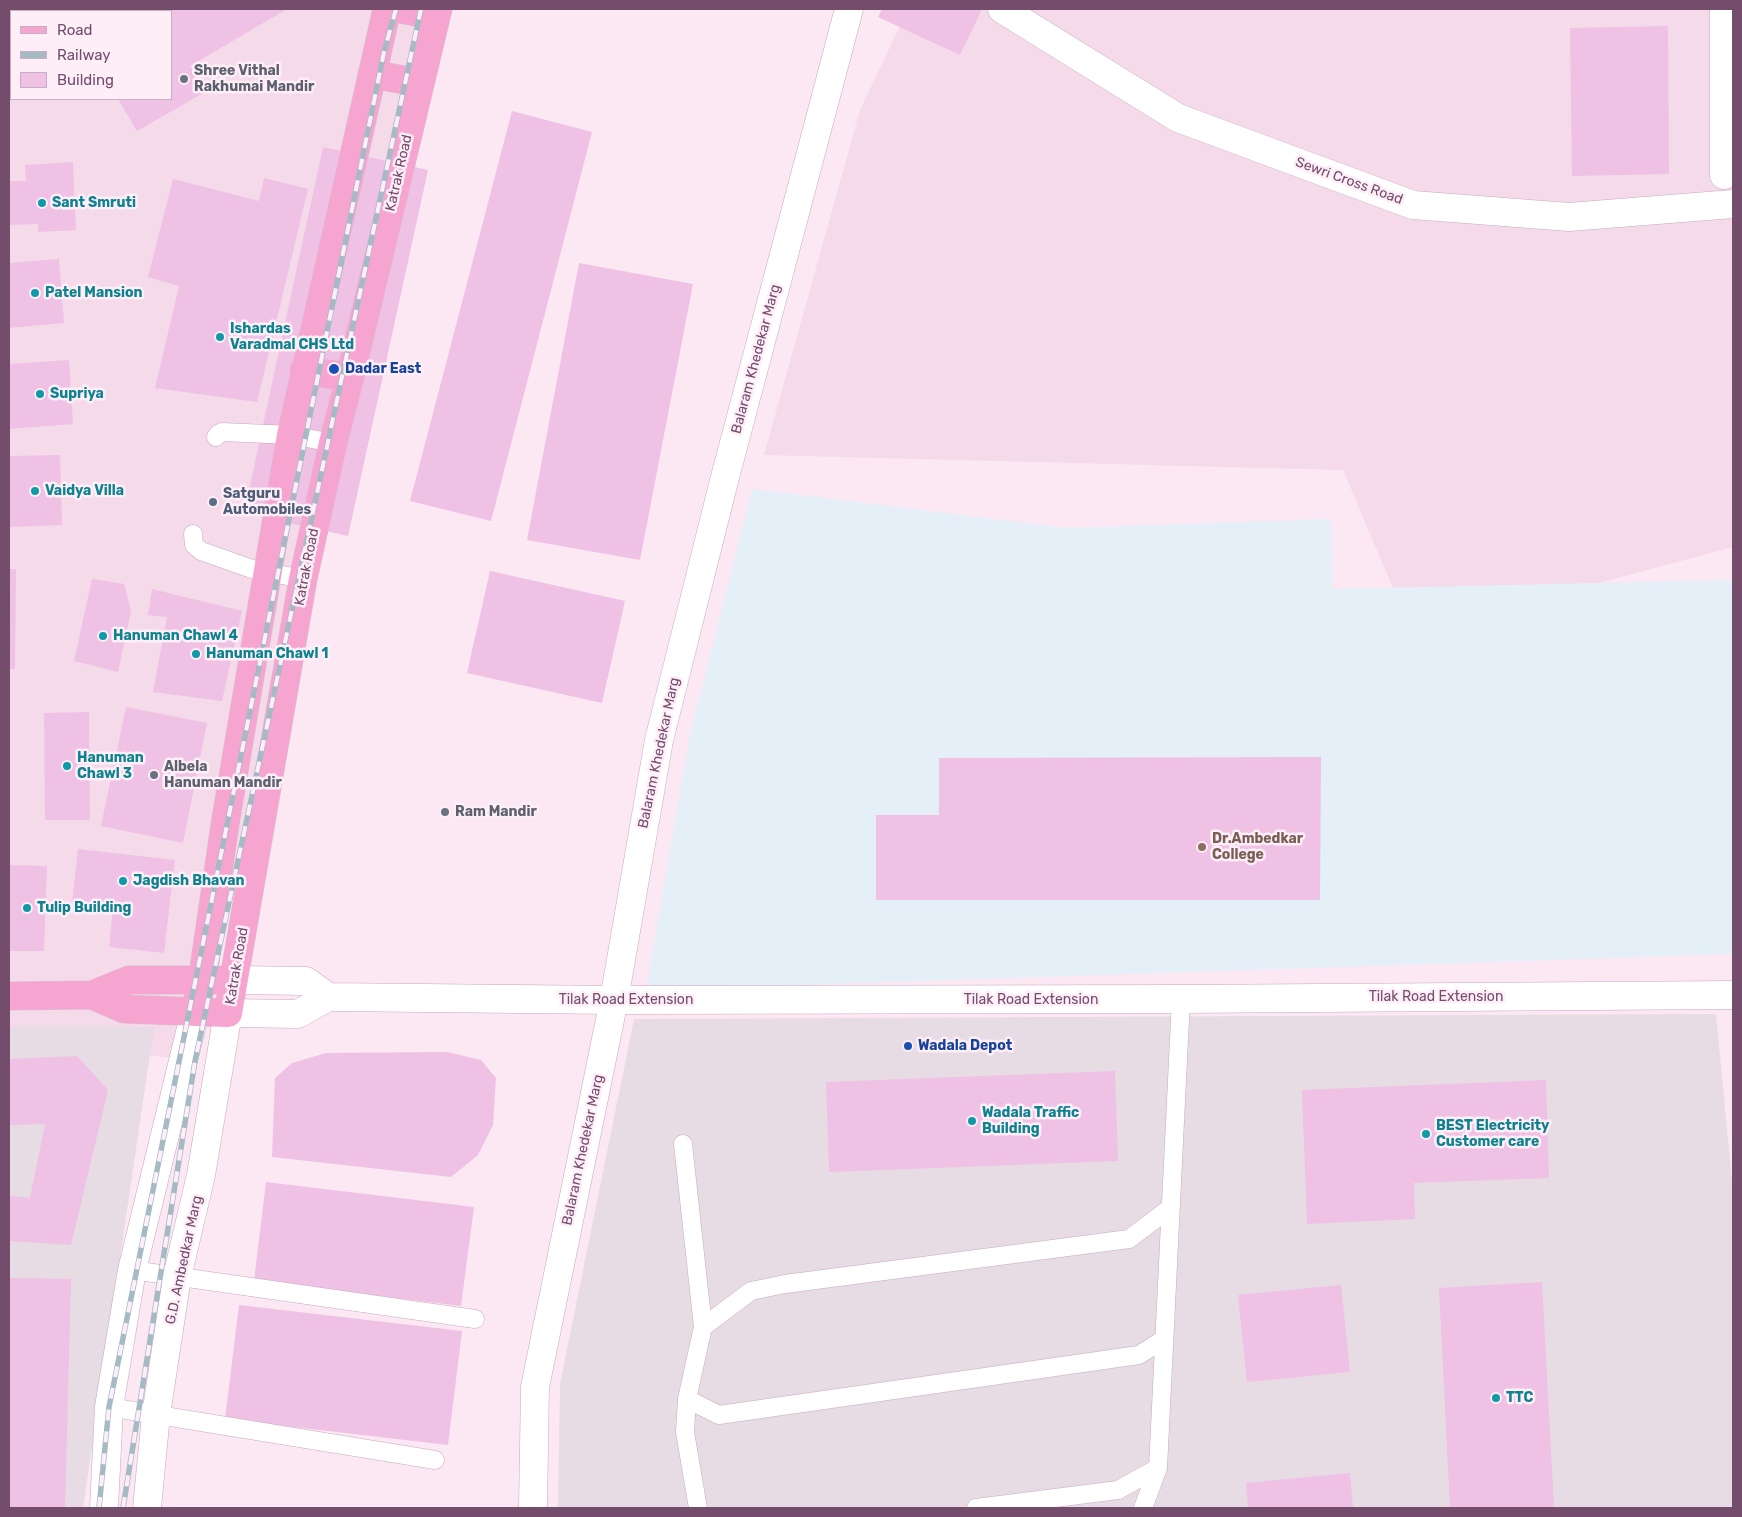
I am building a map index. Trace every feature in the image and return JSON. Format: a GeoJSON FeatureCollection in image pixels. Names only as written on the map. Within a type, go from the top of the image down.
{"type":"FeatureCollection","features":[{"type":"Feature","properties":{"kind":"main road"},"geometry":{"type":"LineString","coordinates":[[104,1508],[109,1407],[132,1270],[202,981],[226,818],[291,435],[387,9]]}},
{"type":"Feature","properties":{"kind":"main road"},"geometry":{"type":"LineString","coordinates":[[402,9],[437,12]]}},
{"type":"Feature","properties":{"kind":"main road","name":"Balaram Khedekar Marg"},"geometry":{"type":"LineString","coordinates":[[533,1508],[535,1388],[614,1000],[659,740],[724,481],[849,9]]}},
{"type":"Feature","properties":{"kind":"main road","name":"Sewri Cross Road"},"geometry":{"type":"LineString","coordinates":[[1002,9],[1178,118],[1413,205],[1569,217],[1733,204]]}},
{"type":"Feature","properties":{"kind":"main road"},"geometry":{"type":"LineString","coordinates":[[1724,9],[1729,58],[1724,175]]}},
{"type":"Feature","properties":{"kind":"main road","name":"Katrak Road"},"geometry":{"type":"LineString","coordinates":[[228,1014],[303,579],[333,443],[437,12]]}},
{"type":"Feature","properties":{"kind":"main road"},"geometry":{"type":"LineString","coordinates":[[372,74],[420,83]]}},
{"type":"Feature","properties":{"kind":"main road"},"geometry":{"type":"LineString","coordinates":[[304,371],[350,376]]}},
{"type":"Feature","properties":{"kind":"main road"},"geometry":{"type":"LineString","coordinates":[[226,818],[261,821]]}},
{"type":"Feature","properties":{"kind":"main road"},"geometry":{"type":"LineString","coordinates":[[9,996],[92,995],[129,980],[235,980],[306,981],[328,997],[298,1014],[228,1014],[124,1009],[92,995]]}},
{"type":"Feature","properties":{"kind":"main road","name":"Tilak Road Extension"},"geometry":{"type":"LineString","coordinates":[[328,997],[614,1000],[1181,999],[1733,995]]}},
{"type":"Feature","properties":{"kind":"main road","name":"G.D. Ambedkar Marg"},"geometry":{"type":"LineString","coordinates":[[147,1508],[156,1415],[177,1276],[201,1175],[228,1014]]}},
{"type":"Feature","properties":{"kind":"lane"},"geometry":{"type":"LineString","coordinates":[[216,437],[222,432],[291,435],[333,443]]}},
{"type":"Feature","properties":{"kind":"lane"},"geometry":{"type":"LineString","coordinates":[[193,534],[194,545],[201,551],[252,569],[303,579]]}},
{"type":"Feature","properties":{"kind":"lane"},"geometry":{"type":"LineString","coordinates":[[1144,1508],[1158,1468],[1181,999]]}},
{"type":"Feature","properties":{"kind":"lane"},"geometry":{"type":"LineString","coordinates":[[683,1144],[703,1327],[687,1399],[685,1432],[698,1508]]}},
{"type":"Feature","properties":{"kind":"lane"},"geometry":{"type":"LineString","coordinates":[[703,1327],[751,1291],[784,1284],[1129,1239],[1170,1208]]}},
{"type":"Feature","properties":{"kind":"lane"},"geometry":{"type":"LineString","coordinates":[[132,1270],[475,1320]]}},
{"type":"Feature","properties":{"kind":"lane"},"geometry":{"type":"LineString","coordinates":[[687,1399],[718,1415],[1139,1355],[1164,1339]]}},
{"type":"Feature","properties":{"kind":"lane"},"geometry":{"type":"LineString","coordinates":[[109,1407],[435,1460]]}},
{"type":"Feature","properties":{"kind":"lane"},"geometry":{"type":"LineString","coordinates":[[976,1508],[1118,1490],[1158,1468]]}},
{"type":"Feature","properties":{"kind":"shaded area"},"geometry":{"type":"Polygon","coordinates":[[[9,9],[450,9],[316,491],[195,1061],[9,1038],[9,9]]]}},
{"type":"Feature","properties":{"kind":"shaded area"},"geometry":{"type":"Polygon","coordinates":[[[908,9],[1733,9],[1733,547],[1412,633],[1343,470],[764,455],[860,110],[908,9]]]}},
{"type":"Feature","properties":{"kind":"shaded area","name":"Dr.Ambedkar College"},"geometry":{"type":"Polygon","coordinates":[[[752,489],[1066,528],[1331,519],[1332,589],[1733,580],[1733,954],[646,990],[689,739],[752,489]]]}},
{"type":"Feature","properties":{"kind":"shaded area"},"geometry":{"type":"Polygon","coordinates":[[[1716,1014],[1733,1192],[1733,1508],[558,1508],[560,1384],[634,1019],[1716,1014]]]}},
{"type":"Feature","properties":{"kind":"shaded area"},"geometry":{"type":"Polygon","coordinates":[[[9,1027],[154,1027],[83,1508],[9,1508],[9,1027]]]}},
{"type":"Feature","properties":{"kind":"building","name":"Shree Vithal Rakhumai Mandir"},"geometry":{"type":"Polygon","coordinates":[[[287,9],[190,66],[205,92],[137,131],[119,100],[172,100],[172,10],[66,10],[287,9]]]}},
{"type":"Feature","properties":{"kind":"building"},"geometry":{"type":"Polygon","coordinates":[[[882,9],[982,9],[960,55],[878,17],[882,9]]]}},
{"type":"Feature","properties":{"kind":"building"},"geometry":{"type":"Polygon","coordinates":[[[1668,26],[1669,174],[1572,176],[1570,28],[1668,26]]]}},
{"type":"Feature","properties":{"kind":"building"},"geometry":{"type":"Polygon","coordinates":[[[512,111],[592,132],[491,521],[410,501],[512,111]]]}},
{"type":"Feature","properties":{"kind":"building"},"geometry":{"type":"Polygon","coordinates":[[[323,147],[428,170],[348,536],[244,513],[323,147]]]}},
{"type":"Feature","properties":{"kind":"building","name":"Sant Smruti"},"geometry":{"type":"Polygon","coordinates":[[[73,162],[76,230],[38,232],[38,224],[9,225],[9,181],[26,181],[25,165],[73,162]]]}},
{"type":"Feature","properties":{"kind":"building","name":"Ishardas Varadmal CHS Ltd"},"geometry":{"type":"Polygon","coordinates":[[[264,178],[308,189],[257,402],[155,388],[179,286],[148,277],[173,179],[259,201],[264,178]]]}},
{"type":"Feature","properties":{"kind":"building","name":"Patel Mansion"},"geometry":{"type":"Polygon","coordinates":[[[59,259],[64,323],[9,328],[9,263],[59,259]]]}},
{"type":"Feature","properties":{"kind":"building"},"geometry":{"type":"Polygon","coordinates":[[[579,263],[693,284],[640,560],[527,540],[579,263]]]}},
{"type":"Feature","properties":{"kind":"building","name":"Supriya"},"geometry":{"type":"Polygon","coordinates":[[[69,360],[73,424],[9,429],[9,364],[69,360]]]}},
{"type":"Feature","properties":{"kind":"building","name":"Vaidya Villa"},"geometry":{"type":"Polygon","coordinates":[[[60,455],[62,525],[9,527],[9,456],[60,455]]]}},
{"type":"Feature","properties":{"kind":"building"},"geometry":{"type":"Polygon","coordinates":[[[9,569],[16,569],[15,669],[9,669],[9,569]]]}},
{"type":"Feature","properties":{"kind":"building"},"geometry":{"type":"Polygon","coordinates":[[[490,571],[625,601],[602,703],[467,673],[490,571]]]}},
{"type":"Feature","properties":{"kind":"building","name":"Hanuman Chawl 4"},"geometry":{"type":"Polygon","coordinates":[[[92,579],[124,584],[131,611],[118,672],[74,661],[92,579]]]}},
{"type":"Feature","properties":{"kind":"building","name":"Hanuman Chawl 1"},"geometry":{"type":"Polygon","coordinates":[[[152,589],[242,611],[222,701],[153,692],[167,617],[148,615],[152,589]]]}},
{"type":"Feature","properties":{"kind":"building","name":"Albela Hanuman Mandir"},"geometry":{"type":"Polygon","coordinates":[[[126,707],[207,723],[183,843],[101,826],[126,707]]]}},
{"type":"Feature","properties":{"kind":"building","name":"Hanuman Chawl 3"},"geometry":{"type":"Polygon","coordinates":[[[89,712],[90,820],[45,820],[44,713],[89,712]]]}},
{"type":"Feature","properties":{"kind":"building"},"geometry":{"type":"Polygon","coordinates":[[[1321,757],[1320,900],[876,900],[876,815],[939,815],[939,758],[1321,757]]]}},
{"type":"Feature","properties":{"kind":"building","name":"Jagdish Bhavan"},"geometry":{"type":"Polygon","coordinates":[[[78,849],[175,860],[164,953],[109,947],[113,907],[72,903],[78,849]]]}},
{"type":"Feature","properties":{"kind":"building","name":"Tulip Building"},"geometry":{"type":"Polygon","coordinates":[[[9,865],[47,866],[44,951],[9,951],[9,865]]]}},
{"type":"Feature","properties":{"kind":"building"},"geometry":{"type":"Polygon","coordinates":[[[447,1052],[481,1060],[496,1078],[493,1125],[478,1155],[451,1177],[272,1157],[275,1078],[292,1063],[326,1053],[447,1052]]]}},
{"type":"Feature","properties":{"kind":"building"},"geometry":{"type":"Polygon","coordinates":[[[77,1056],[108,1090],[71,1245],[9,1241],[9,1196],[30,1198],[45,1124],[9,1125],[9,1059],[77,1056]]]}},
{"type":"Feature","properties":{"kind":"building","name":"Wadala Traffic Building"},"geometry":{"type":"Polygon","coordinates":[[[1115,1071],[1118,1161],[829,1172],[826,1082],[1115,1071]]]}},
{"type":"Feature","properties":{"kind":"building","name":"BEST Electricity Customer care"},"geometry":{"type":"Polygon","coordinates":[[[1546,1080],[1549,1178],[1414,1183],[1415,1219],[1307,1224],[1302,1090],[1546,1080]]]}},
{"type":"Feature","properties":{"kind":"building"},"geometry":{"type":"Polygon","coordinates":[[[266,1182],[474,1207],[461,1306],[254,1281],[266,1182]]]}},
{"type":"Feature","properties":{"kind":"building"},"geometry":{"type":"Polygon","coordinates":[[[9,1278],[71,1279],[65,1508],[9,1508],[9,1278]]]}},
{"type":"Feature","properties":{"kind":"building","name":"TTC"},"geometry":{"type":"Polygon","coordinates":[[[1542,1282],[1554,1508],[1450,1508],[1439,1288],[1542,1282]]]}},
{"type":"Feature","properties":{"kind":"building"},"geometry":{"type":"Polygon","coordinates":[[[1341,1285],[1350,1372],[1247,1382],[1238,1295],[1341,1285]]]}},
{"type":"Feature","properties":{"kind":"building"},"geometry":{"type":"Polygon","coordinates":[[[239,1305],[462,1331],[448,1445],[225,1419],[239,1305]]]}},
{"type":"Feature","properties":{"kind":"building"},"geometry":{"type":"Polygon","coordinates":[[[1350,1473],[1353,1508],[1248,1508],[1246,1483],[1350,1473]]]}},
{"type":"Feature","properties":{"kind":"railway"},"geometry":{"type":"LineString","coordinates":[[99,1508],[109,1407],[384,52],[396,9]]}},
{"type":"Feature","properties":{"kind":"railway"},"geometry":{"type":"LineString","coordinates":[[123,1508],[195,1061],[421,9]]}},
{"type":"Feature","properties":{"kind":"place","name":"Shree Vithal Rakhumai Mandir"},"geometry":{"type":"Point","coordinates":[184,79]}},
{"type":"Feature","properties":{"kind":"place","name":"Sant Smruti"},"geometry":{"type":"Point","coordinates":[42,203]}},
{"type":"Feature","properties":{"kind":"place","name":"Patel Mansion"},"geometry":{"type":"Point","coordinates":[35,293]}},
{"type":"Feature","properties":{"kind":"place","name":"Ishardas Varadmal CHS Ltd"},"geometry":{"type":"Point","coordinates":[220,337]}},
{"type":"Feature","properties":{"kind":"place","name":"Dadar East"},"geometry":{"type":"Point","coordinates":[334,369]}},
{"type":"Feature","properties":{"kind":"place","name":"Supriya"},"geometry":{"type":"Point","coordinates":[40,394]}},
{"type":"Feature","properties":{"kind":"place","name":"Vaidya Villa"},"geometry":{"type":"Point","coordinates":[35,491]}},
{"type":"Feature","properties":{"kind":"place","name":"Satguru Automobiles"},"geometry":{"type":"Point","coordinates":[213,502]}},
{"type":"Feature","properties":{"kind":"place","name":"Hanuman Chawl 4"},"geometry":{"type":"Point","coordinates":[103,636]}},
{"type":"Feature","properties":{"kind":"place","name":"Hanuman Chawl 1"},"geometry":{"type":"Point","coordinates":[196,654]}},
{"type":"Feature","properties":{"kind":"place","name":"Hanuman Chawl 3"},"geometry":{"type":"Point","coordinates":[67,766]}},
{"type":"Feature","properties":{"kind":"place","name":"Albela Hanuman Mandir"},"geometry":{"type":"Point","coordinates":[154,775]}},
{"type":"Feature","properties":{"kind":"place","name":"Ram Mandir"},"geometry":{"type":"Point","coordinates":[445,812]}},
{"type":"Feature","properties":{"kind":"place","name":"Dr.Ambedkar College"},"geometry":{"type":"Point","coordinates":[1202,847]}},
{"type":"Feature","properties":{"kind":"place","name":"Jagdish Bhavan"},"geometry":{"type":"Point","coordinates":[123,881]}},
{"type":"Feature","properties":{"kind":"place","name":"Tulip Building"},"geometry":{"type":"Point","coordinates":[27,908]}},
{"type":"Feature","properties":{"kind":"place","name":"Wadala Depot"},"geometry":{"type":"Point","coordinates":[908,1046]}},
{"type":"Feature","properties":{"kind":"place","name":"Wadala Traffic Building"},"geometry":{"type":"Point","coordinates":[972,1121]}},
{"type":"Feature","properties":{"kind":"place","name":"BEST Electricity Customer care"},"geometry":{"type":"Point","coordinates":[1426,1134]}},
{"type":"Feature","properties":{"kind":"place","name":"TTC"},"geometry":{"type":"Point","coordinates":[1496,1398]}}]}
